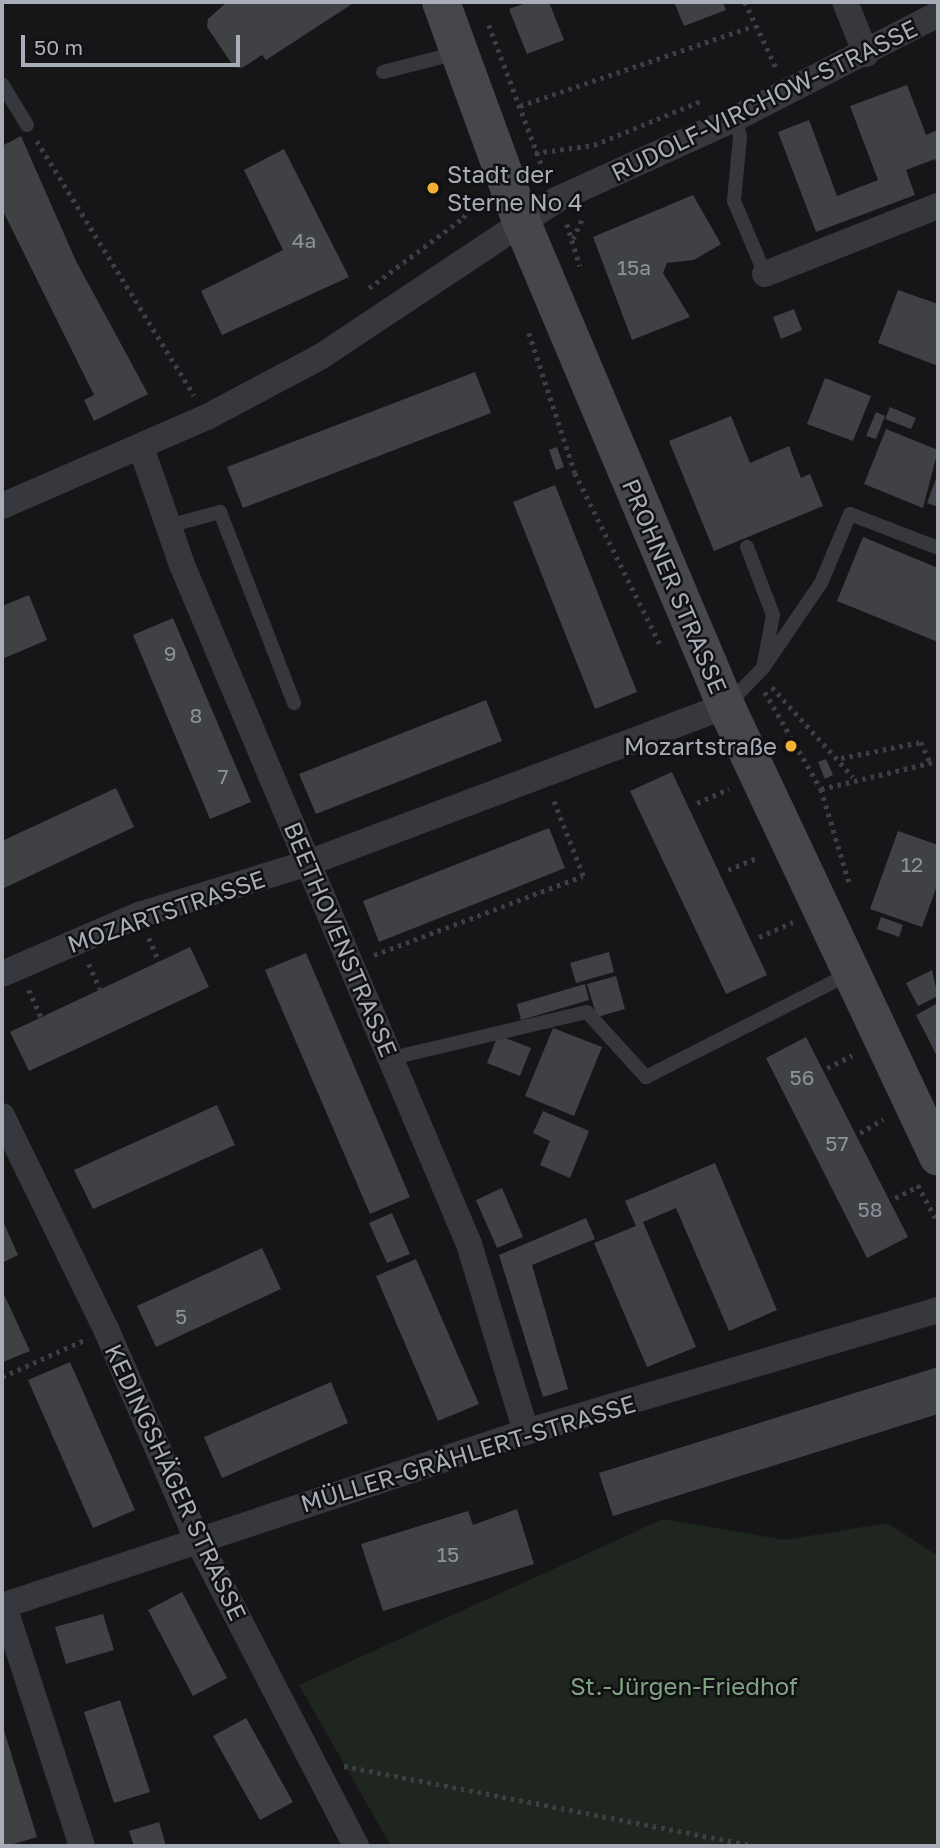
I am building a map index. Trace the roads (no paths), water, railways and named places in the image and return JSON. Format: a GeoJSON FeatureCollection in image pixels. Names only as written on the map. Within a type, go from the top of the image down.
{"type":"FeatureCollection","features":[{"type":"Feature","properties":{"kind":"main road","name":"PROHNER STRASSE"},"geometry":{"type":"LineString","coordinates":[[441,2],[522,223],[726,706],[851,973],[928,1171]]}},
{"type":"Feature","properties":{"kind":"street"},"geometry":{"type":"LineString","coordinates":[[845,2],[866,54]]}},
{"type":"Feature","properties":{"kind":"street","name":"RUDOLF-VIRCHOW-STRASSE"},"geometry":{"type":"LineString","coordinates":[[2,506],[142,450],[207,417],[320,357],[556,200],[736,118],[866,54],[938,14]]}},
{"type":"Feature","properties":{"kind":"street"},"geometry":{"type":"LineString","coordinates":[[765,274],[938,206]]}},
{"type":"Feature","properties":{"kind":"street","name":"BEETHOVENSTRASSE"},"geometry":{"type":"LineString","coordinates":[[142,450],[168,526],[349,964],[392,1058],[469,1244],[526,1432]]}},
{"type":"Feature","properties":{"kind":"street","name":"MOZARTSTRASSE"},"geometry":{"type":"LineString","coordinates":[[2,974],[139,915],[308,863],[726,706]]}},
{"type":"Feature","properties":{"kind":"street","name":"KEDINGSHÄGER STRASSE"},"geometry":{"type":"LineString","coordinates":[[2,1116],[106,1329],[197,1539],[356,1846]]}},
{"type":"Feature","properties":{"kind":"street","name":"MÜLLER-GRÄHLERT-STRASSE"},"geometry":{"type":"LineString","coordinates":[[3,1606],[197,1539],[526,1432],[938,1310]]}},
{"type":"Feature","properties":{"kind":"street"},"geometry":{"type":"LineString","coordinates":[[3,1606],[82,1846]]}},
{"type":"Feature","properties":{"kind":"lane"},"geometry":{"type":"LineString","coordinates":[[383,72],[460,52]]}},
{"type":"Feature","properties":{"kind":"lane"},"geometry":{"type":"LineString","coordinates":[[2,84],[27,125]]}},
{"type":"Feature","properties":{"kind":"lane"},"geometry":{"type":"LineString","coordinates":[[736,118],[740,137],[734,201],[765,274]]}},
{"type":"Feature","properties":{"kind":"lane"},"geometry":{"type":"LineString","coordinates":[[168,526],[220,512],[294,703]]}},
{"type":"Feature","properties":{"kind":"lane"},"geometry":{"type":"LineString","coordinates":[[726,706],[763,668],[821,583],[850,514],[938,548]]}},
{"type":"Feature","properties":{"kind":"lane"},"geometry":{"type":"LineString","coordinates":[[747,547],[773,615],[763,668]]}},
{"type":"Feature","properties":{"kind":"lane"},"geometry":{"type":"LineString","coordinates":[[392,1058],[587,1012],[646,1077],[851,973]]}},
{"type":"Feature","properties":{"kind":"place","name":"Stadt der Sterne No 4"},"geometry":{"type":"Point","coordinates":[433,188]}},
{"type":"Feature","properties":{"kind":"place","name":"Mozartstraße"},"geometry":{"type":"Point","coordinates":[791,746]}},
{"type":"Feature","properties":{"kind":"park label","name":"St.-Jürgen-Friedhof"},"geometry":{"type":"Point","coordinates":[684,1686]}}]}
